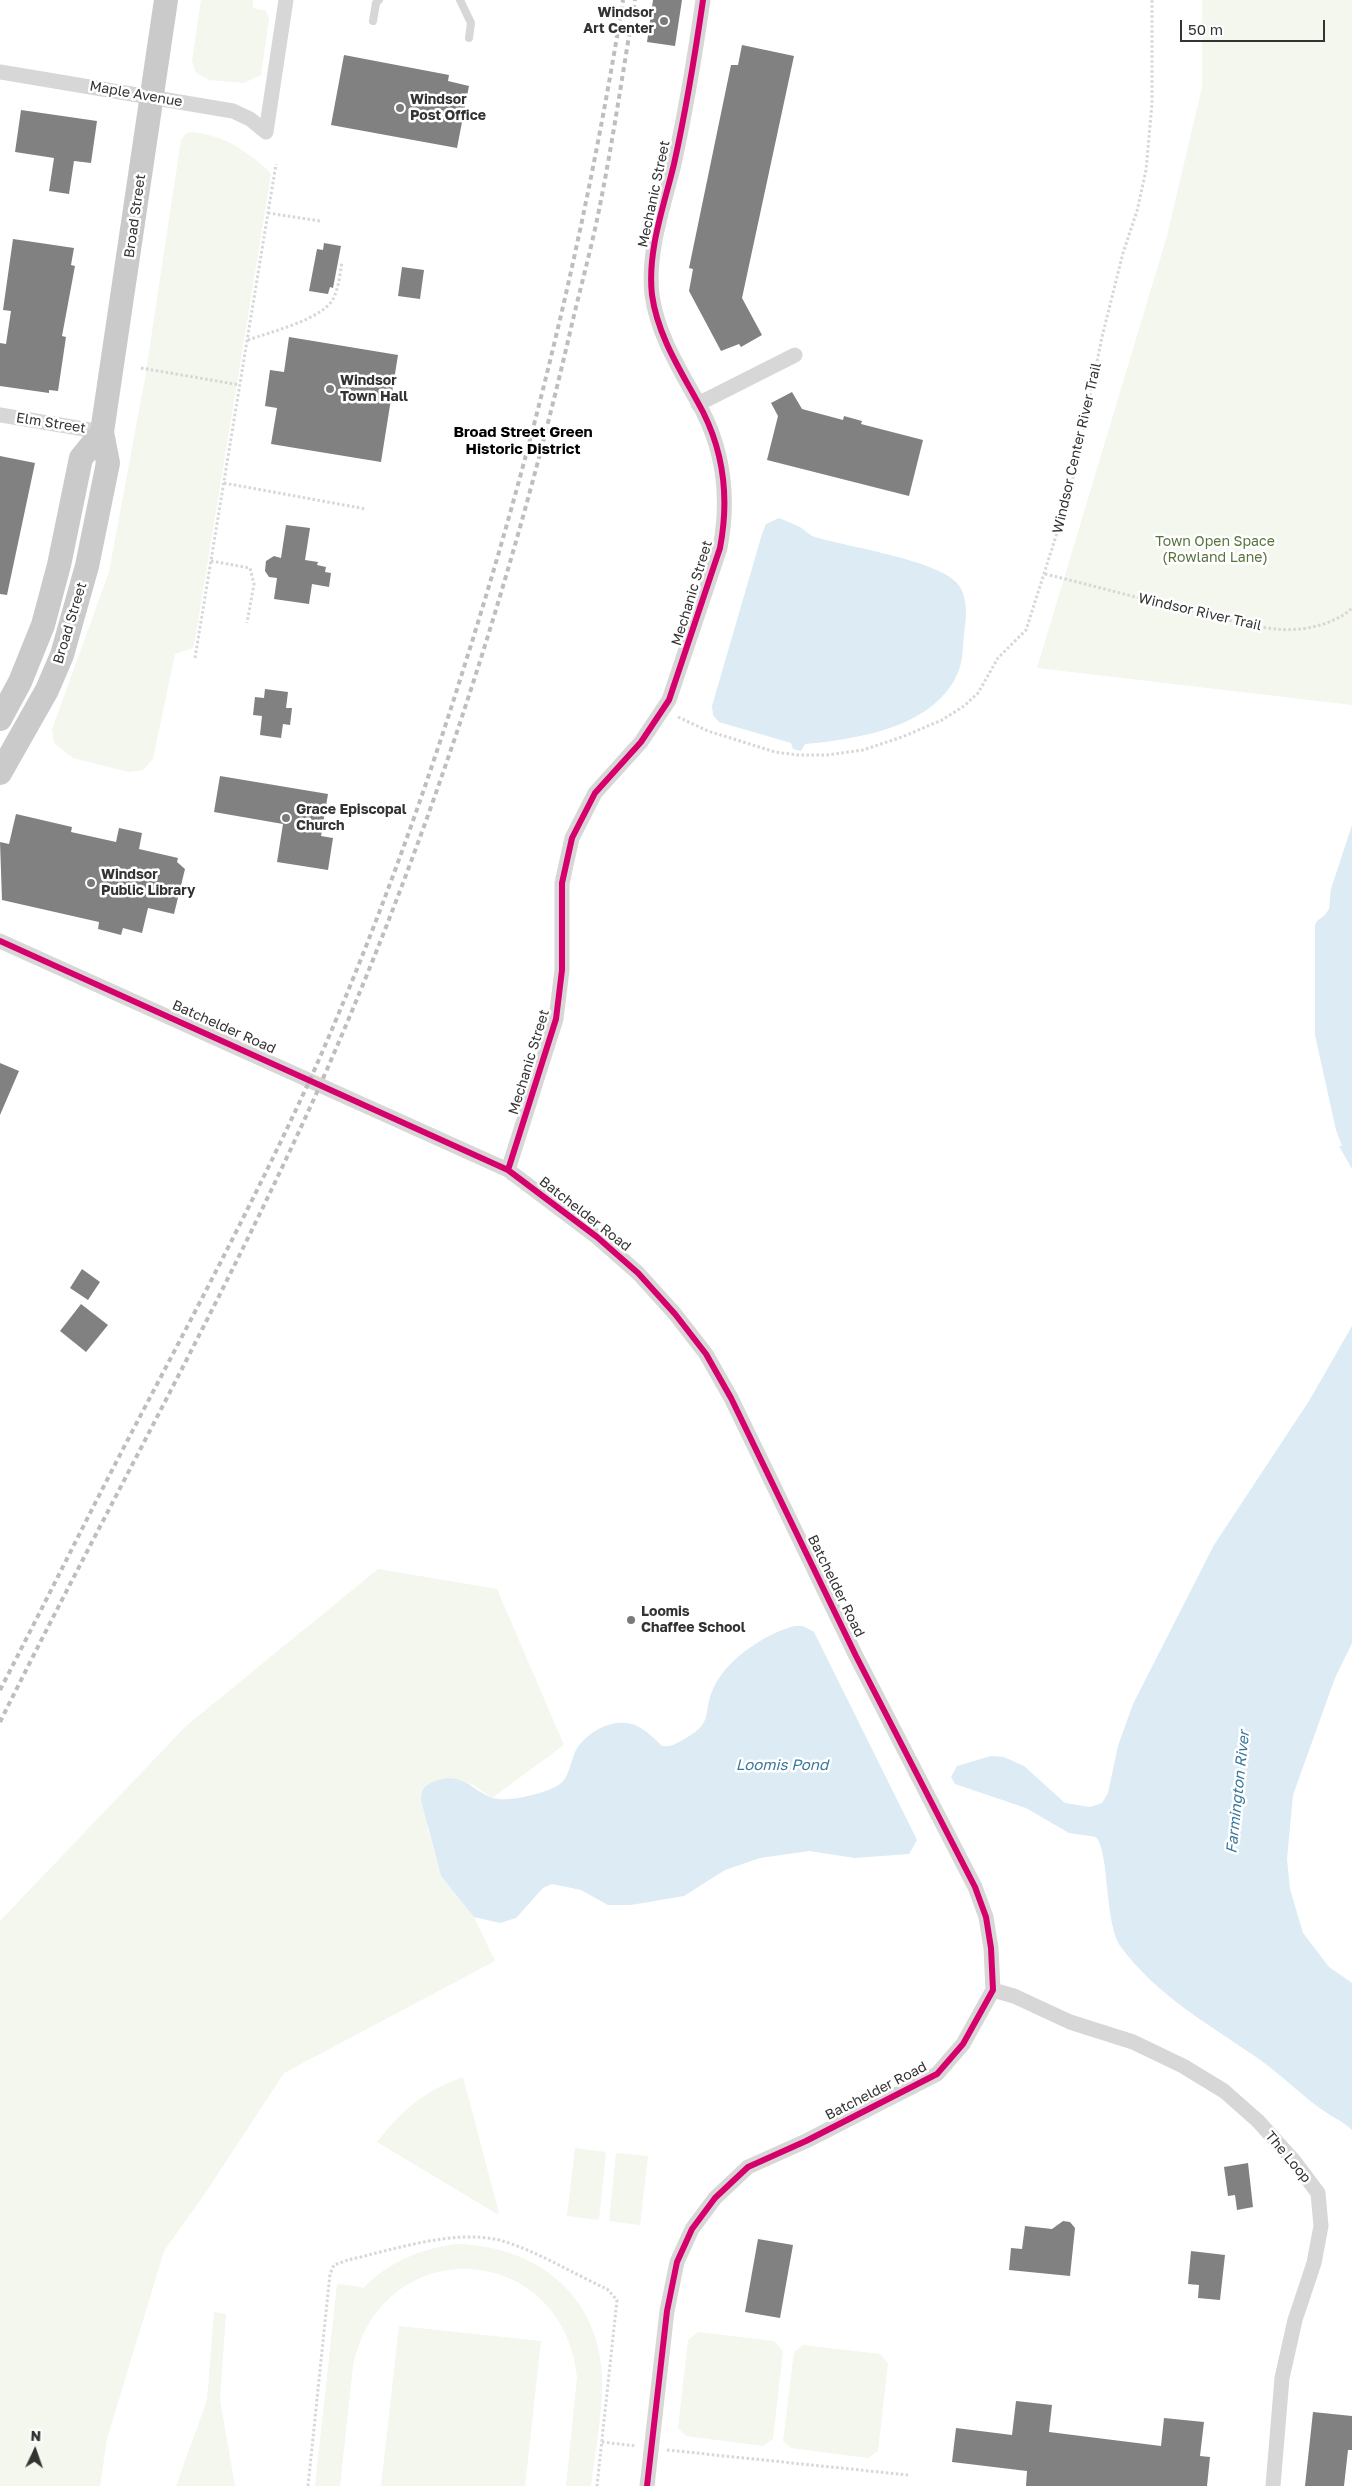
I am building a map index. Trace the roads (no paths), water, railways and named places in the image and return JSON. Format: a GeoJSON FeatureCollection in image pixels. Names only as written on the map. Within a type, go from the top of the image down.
{"type":"FeatureCollection","features":[{"type":"Feature","properties":{"kind":"main road","name":"Broad Street"},"geometry":{"type":"LineString","coordinates":[[0,773],[22,738],[48,690],[62,654],[87,566],[108,463],[102,432],[166,0]]}},
{"type":"Feature","properties":{"kind":"main road","name":"Broad Street"},"geometry":{"type":"LineString","coordinates":[[0,719],[34,650],[44,625],[59,565],[81,458],[102,432]]}},
{"type":"Feature","properties":{"kind":"main road"},"geometry":{"type":"LineString","coordinates":[[34,650],[62,654]]}},
{"type":"Feature","properties":{"kind":"main road"},"geometry":{"type":"LineString","coordinates":[[0,726],[22,738]]}},
{"type":"Feature","properties":{"kind":"street","name":"Maple Avenue"},"geometry":{"type":"LineString","coordinates":[[0,72],[239,113],[266,132],[286,0]]}},
{"type":"Feature","properties":{"kind":"street","name":"Mechanic Street"},"geometry":{"type":"LineString","coordinates":[[508,1170],[556,1019],[562,970],[562,883],[572,838],[595,793],[641,742],[663,710],[674,689],[720,548],[724,526],[724,480],[720,456],[698,404],[680,372],[660,328],[652,294],[655,244],[686,104],[703,0]]}},
{"type":"Feature","properties":{"kind":"street"},"geometry":{"type":"LineString","coordinates":[[698,404],[795,355]]}},
{"type":"Feature","properties":{"kind":"street","name":"Elm Street"},"geometry":{"type":"LineString","coordinates":[[0,415],[102,432]]}},
{"type":"Feature","properties":{"kind":"street","name":"Batchelder Road"},"geometry":{"type":"LineString","coordinates":[[0,941],[508,1170],[597,1237],[638,1273],[675,1314],[706,1354],[731,1398],[856,1656],[975,1887],[986,1917],[991,1948],[993,1990],[963,2044],[937,2074],[806,2141],[748,2167],[710,2206],[692,2229],[677,2262],[667,2311],[653,2449],[647,2486]]}},
{"type":"Feature","properties":{"kind":"street","name":"The Loop"},"geometry":{"type":"LineString","coordinates":[[993,1990],[1014,1996],[1070,2022],[1133,2042],[1183,2066],[1216,2086],[1258,2121],[1294,2160],[1318,2193],[1321,2226],[1314,2263],[1295,2320],[1282,2378],[1274,2486]]}},
{"type":"Feature","properties":{"kind":"lane"},"geometry":{"type":"LineString","coordinates":[[373,21],[376,3],[379,0]]}},
{"type":"Feature","properties":{"kind":"lane"},"geometry":{"type":"LineString","coordinates":[[460,0],[471,22],[469,38]]}},
{"type":"Feature","properties":{"kind":"water"},"geometry":{"type":"Polygon","coordinates":[[[779,518],[800,527],[812,536],[909,560],[945,574],[956,582],[963,593],[966,606],[961,661],[959,670],[948,689],[933,705],[915,717],[894,726],[849,738],[805,744],[801,751],[793,749],[791,743],[719,722],[713,715],[712,706],[762,534],[766,524],[779,518]]]}},
{"type":"Feature","properties":{"kind":"water"},"geometry":{"type":"Polygon","coordinates":[[[1352,825],[1352,1169],[1339,1146],[1342,1146],[1336,1130],[1315,1035],[1315,925],[1329,909],[1331,889],[1352,825]]]}},
{"type":"Feature","properties":{"kind":"water","name":"Farmington River"},"geometry":{"type":"Polygon","coordinates":[[[1352,1326],[1352,1643],[1335,1678],[1293,1795],[1287,1859],[1290,1889],[1303,1933],[1329,1967],[1352,1983],[1352,2130],[1312,2102],[1259,2059],[1185,2009],[1135,1964],[1121,1947],[1116,1936],[1109,1906],[1103,1858],[1096,1837],[1069,1833],[1026,1808],[955,1784],[951,1777],[957,1766],[991,1756],[1004,1757],[1024,1766],[1065,1803],[1090,1807],[1102,1803],[1108,1793],[1118,1746],[1133,1704],[1214,1545],[1309,1401],[1352,1326]]]}},
{"type":"Feature","properties":{"kind":"water","name":"Loomis Pond"},"geometry":{"type":"Polygon","coordinates":[[[803,1626],[814,1632],[917,1840],[909,1854],[855,1858],[809,1851],[760,1858],[725,1870],[684,1896],[631,1905],[608,1905],[581,1890],[552,1884],[543,1888],[516,1918],[500,1923],[474,1917],[441,1876],[421,1800],[421,1794],[428,1785],[441,1779],[456,1779],[463,1781],[490,1797],[502,1799],[520,1798],[543,1792],[563,1781],[568,1773],[576,1750],[587,1737],[601,1728],[618,1723],[627,1723],[639,1727],[650,1734],[662,1746],[675,1744],[701,1727],[714,1687],[728,1667],[738,1657],[760,1641],[784,1629],[803,1626]]]}},
{"type":"Feature","properties":{"kind":"railway"},"geometry":{"type":"LineString","coordinates":[[0,1690],[268,1168],[335,1023],[376,922],[465,664],[514,500],[536,417],[575,251],[593,168],[623,0]]}},
{"type":"Feature","properties":{"kind":"railway"},"geometry":{"type":"LineString","coordinates":[[0,1722],[199,1336],[276,1180],[313,1101],[392,913],[461,720],[521,525],[547,427],[599,210],[635,0]]}},
{"type":"Feature","properties":{"kind":"place","name":"Windsor Art Center"},"geometry":{"type":"Point","coordinates":[664,21]}},
{"type":"Feature","properties":{"kind":"place","name":"Windsor Post Office"},"geometry":{"type":"Point","coordinates":[400,108]}},
{"type":"Feature","properties":{"kind":"place","name":"Windsor Town Hall"},"geometry":{"type":"Point","coordinates":[330,389]}},
{"type":"Feature","properties":{"kind":"place","name":"Grace Episcopal Church"},"geometry":{"type":"Point","coordinates":[286,818]}},
{"type":"Feature","properties":{"kind":"place","name":"Windsor Public Library"},"geometry":{"type":"Point","coordinates":[91,883]}},
{"type":"Feature","properties":{"kind":"place","name":"Loomis Chaffee School"},"geometry":{"type":"Point","coordinates":[631,1620]}},
{"type":"Feature","properties":{"kind":"district","name":"Broad Street Green Historic District"},"geometry":{"type":"Point","coordinates":[523,440]}},
{"type":"Feature","properties":{"kind":"park label","name":"Town Open Space (Rowland Lane)"},"geometry":{"type":"Point","coordinates":[1215,550]}}]}
